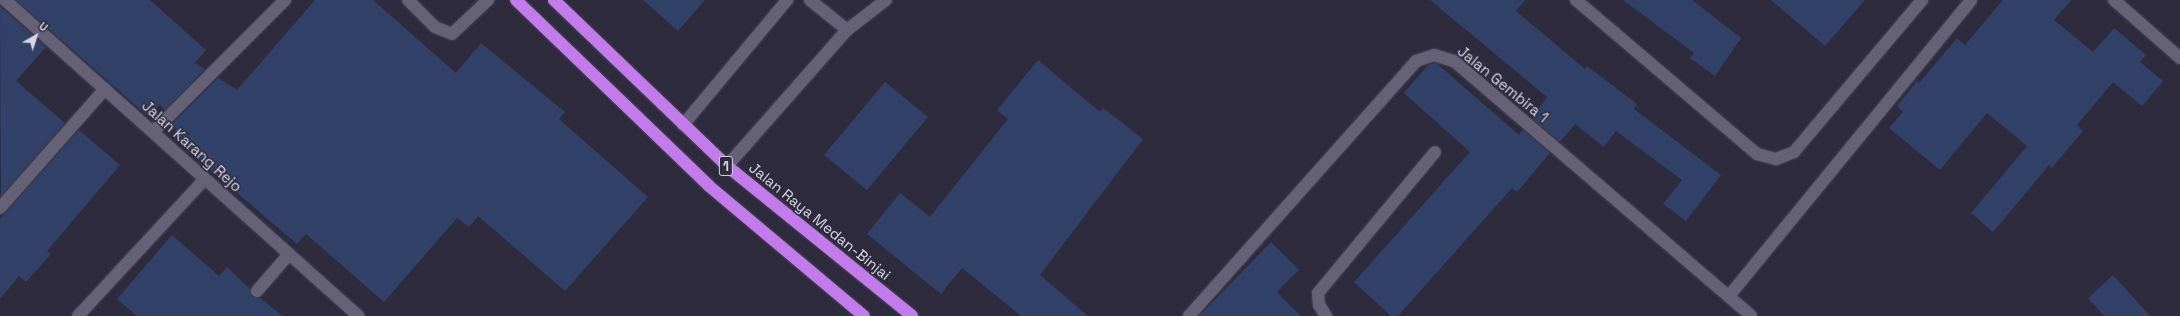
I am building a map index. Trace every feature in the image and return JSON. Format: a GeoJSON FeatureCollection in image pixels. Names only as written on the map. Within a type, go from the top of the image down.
{"type":"FeatureCollection","features":[{"type":"Feature","properties":{"kind":"highway","name":"1"},"geometry":{"type":"LineString","coordinates":[[516,0],[709,186],[864,316]]}},
{"type":"Feature","properties":{"kind":"highway","name":"Jalan Raya Medan-Binjai"},"geometry":{"type":"LineString","coordinates":[[554,0],[727,166],[912,316]]}},
{"type":"Feature","properties":{"kind":"street","name":"Jalan Karang Rejo"},"geometry":{"type":"LineString","coordinates":[[5,0],[358,316]]}},
{"type":"Feature","properties":{"kind":"street"},"geometry":{"type":"LineString","coordinates":[[153,132],[285,0]]}},
{"type":"Feature","properties":{"kind":"street"},"geometry":{"type":"LineString","coordinates":[[408,0],[435,27],[452,34],[488,0]]}},
{"type":"Feature","properties":{"kind":"street"},"geometry":{"type":"LineString","coordinates":[[683,125],[787,0]]}},
{"type":"Feature","properties":{"kind":"street"},"geometry":{"type":"LineString","coordinates":[[810,0],[846,30]]}},
{"type":"Feature","properties":{"kind":"street"},"geometry":{"type":"LineString","coordinates":[[727,166],[846,30],[886,0]]}},
{"type":"Feature","properties":{"kind":"street"},"geometry":{"type":"LineString","coordinates":[[1576,0],[1757,154],[1770,159],[1794,152],[1918,1]]}},
{"type":"Feature","properties":{"kind":"street"},"geometry":{"type":"LineString","coordinates":[[1729,296],[1971,0]]}},
{"type":"Feature","properties":{"kind":"street"},"geometry":{"type":"LineString","coordinates":[[2114,0],[2180,58]]}},
{"type":"Feature","properties":{"kind":"street","name":"Jalan Gembira 1"},"geometry":{"type":"LineString","coordinates":[[1189,316],[1416,61],[1434,55],[1454,61],[1751,316]]}},
{"type":"Feature","properties":{"kind":"street"},"geometry":{"type":"LineString","coordinates":[[0,208],[105,89]]}},
{"type":"Feature","properties":{"kind":"street"},"geometry":{"type":"LineString","coordinates":[[1326,316],[1319,305],[1318,292],[1435,152]]}},
{"type":"Feature","properties":{"kind":"street"},"geometry":{"type":"LineString","coordinates":[[78,316],[205,179]]}},
{"type":"Feature","properties":{"kind":"street"},"geometry":{"type":"LineString","coordinates":[[257,291],[289,254]]}},
{"type":"Feature","properties":{"kind":"building"},"geometry":{"type":"Polygon","coordinates":[[[16,0],[150,0],[206,50],[195,63],[205,69],[164,111],[160,104],[149,117],[16,0]]]}},
{"type":"Feature","properties":{"kind":"building"},"geometry":{"type":"Polygon","coordinates":[[[315,0],[373,0],[456,73],[481,43],[565,112],[559,119],[648,197],[565,291],[478,216],[469,227],[457,218],[384,302],[306,234],[297,244],[189,152],[172,124],[218,78],[237,90],[315,0]]]}},
{"type":"Feature","properties":{"kind":"building"},"geometry":{"type":"Polygon","coordinates":[[[643,0],[705,0],[678,31],[643,0]]]}},
{"type":"Feature","properties":{"kind":"building"},"geometry":{"type":"Polygon","coordinates":[[[1430,0],[1525,0],[1516,11],[1585,69],[1587,66],[1637,104],[1634,109],[1721,175],[1686,221],[1663,204],[1682,180],[1616,131],[1604,147],[1575,124],[1560,142],[1532,118],[1547,97],[1430,0]]]}},
{"type":"Feature","properties":{"kind":"building"},"geometry":{"type":"Polygon","coordinates":[[[1623,0],[1692,0],[1741,38],[1715,76],[1690,58],[1694,53],[1623,0]]]}},
{"type":"Feature","properties":{"kind":"building"},"geometry":{"type":"Polygon","coordinates":[[[1771,0],[1865,0],[1825,46],[1771,0]]]}},
{"type":"Feature","properties":{"kind":"building"},"geometry":{"type":"Polygon","coordinates":[[[2003,0],[2071,0],[2054,20],[2093,52],[2114,28],[2146,55],[2140,62],[2163,81],[2142,106],[2113,82],[2077,125],[2083,131],[2052,168],[2049,165],[1993,232],[1971,213],[2027,146],[1987,113],[1940,170],[1889,128],[1903,112],[1897,106],[1917,81],[1919,83],[1957,38],[1965,45],[2003,0]]]}},
{"type":"Feature","properties":{"kind":"building"},"geometry":{"type":"Polygon","coordinates":[[[0,6],[46,47],[16,81],[65,123],[1,196],[0,6]]]}},
{"type":"Feature","properties":{"kind":"building"},"geometry":{"type":"Polygon","coordinates":[[[1038,60],[1100,112],[1103,108],[1143,139],[1040,275],[1088,316],[1021,316],[962,268],[941,294],[867,234],[900,193],[930,217],[1008,119],[997,110],[1038,60]]]}},
{"type":"Feature","properties":{"kind":"building"},"geometry":{"type":"Polygon","coordinates":[[[1436,63],[1519,135],[1523,130],[1550,153],[1517,192],[1512,188],[1398,316],[1391,316],[1354,282],[1470,152],[1404,93],[1428,65],[1436,63]]]}},
{"type":"Feature","properties":{"kind":"building"},"geometry":{"type":"Polygon","coordinates":[[[885,82],[928,117],[867,190],[824,155],[885,82]]]}},
{"type":"Feature","properties":{"kind":"building"},"geometry":{"type":"Polygon","coordinates":[[[79,130],[120,165],[47,251],[51,254],[26,282],[19,276],[0,299],[0,219],[79,130]]]}},
{"type":"Feature","properties":{"kind":"building"},"geometry":{"type":"Polygon","coordinates":[[[172,235],[219,276],[227,267],[250,289],[252,296],[260,298],[283,316],[137,316],[117,299],[172,235]]]}},
{"type":"Feature","properties":{"kind":"building"},"geometry":{"type":"Polygon","coordinates":[[[1271,242],[1299,270],[1277,292],[1301,316],[1199,316],[1271,242]]]}},
{"type":"Feature","properties":{"kind":"building"},"geometry":{"type":"Polygon","coordinates":[[[2113,275],[2150,316],[2104,316],[2088,298],[2113,275]]]}}]}
